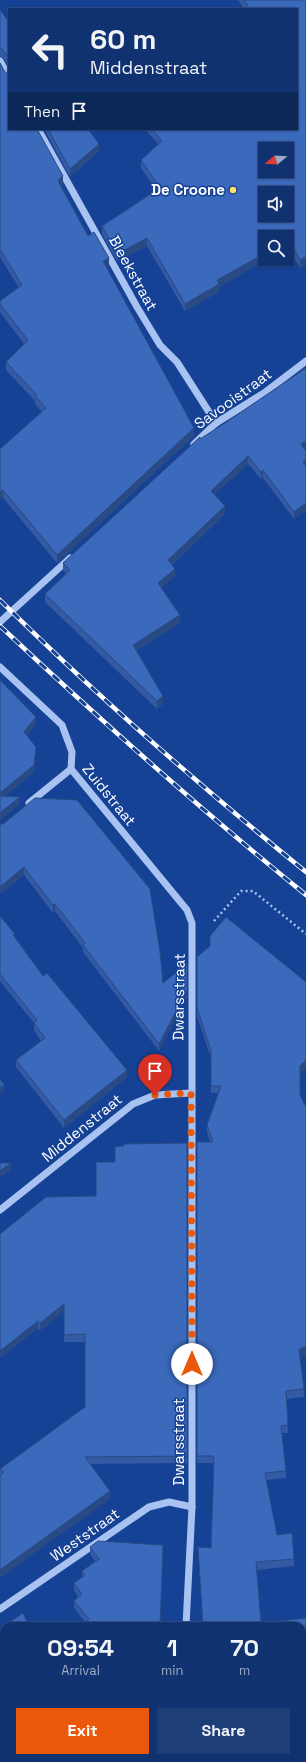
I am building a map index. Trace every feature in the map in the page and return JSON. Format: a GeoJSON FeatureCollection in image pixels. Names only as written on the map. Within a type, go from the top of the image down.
{"type":"FeatureCollection","features":[{"type":"Feature","properties":{"kind":"street"},"geometry":{"type":"LineString","coordinates":[[0,61],[8,75]]}},
{"type":"Feature","properties":{"kind":"street","name":"Bleekstraat"},"geometry":{"type":"LineString","coordinates":[[39,130],[137,307],[160,345],[176,362],[216,423]]}},
{"type":"Feature","properties":{"kind":"street","name":"Savooistraat"},"geometry":{"type":"LineString","coordinates":[[187,450],[216,423],[264,393],[306,361]]}},
{"type":"Feature","properties":{"kind":"street"},"geometry":{"type":"LineString","coordinates":[[0,622],[76,552]]}},
{"type":"Feature","properties":{"kind":"street","name":"Zuidstraat"},"geometry":{"type":"LineString","coordinates":[[0,667],[62,725],[72,752],[71,768],[187,910],[192,923],[193,945]]}},
{"type":"Feature","properties":{"kind":"street"},"geometry":{"type":"LineString","coordinates":[[24,808],[71,768]]}},
{"type":"Feature","properties":{"kind":"street","name":"Dwarsstraat"},"geometry":{"type":"LineString","coordinates":[[186,1622],[192,1507],[191,1093],[193,945]]}},
{"type":"Feature","properties":{"kind":"street","name":"Middenstraat"},"geometry":{"type":"LineString","coordinates":[[0,1210],[133,1104],[155,1095],[191,1093]]}},
{"type":"Feature","properties":{"kind":"street","name":"Weststraat"},"geometry":{"type":"LineString","coordinates":[[0,1609],[149,1506],[169,1502],[192,1507]]}},
{"type":"Feature","properties":{"kind":"path"},"geometry":{"type":"LineString","coordinates":[[193,945],[241,891],[253,891],[306,934]]}},
{"type":"Feature","properties":{"kind":"building"},"geometry":{"type":"Polygon","coordinates":[[[244,0],[306,0],[306,257],[300,260],[294,249],[294,230],[258,230],[258,257],[217,280],[219,284],[185,304],[147,238],[117,254],[102,226],[160,188],[141,160],[162,141],[153,130],[298,130],[298,8],[249,8],[244,0]]]}},
{"type":"Feature","properties":{"kind":"building"},"geometry":{"type":"Polygon","coordinates":[[[0,10],[8,21],[8,57],[0,48],[0,10]]]}},
{"type":"Feature","properties":{"kind":"building"},"geometry":{"type":"Polygon","coordinates":[[[0,63],[5,72],[8,74],[8,130],[38,130],[63,176],[58,180],[59,183],[88,236],[94,232],[109,258],[103,261],[194,428],[57,555],[3,490],[0,492],[0,449],[46,408],[35,396],[37,395],[6,362],[28,340],[0,304],[0,301],[22,285],[0,249],[0,63]]]}},
{"type":"Feature","properties":{"kind":"building"},"geometry":{"type":"Polygon","coordinates":[[[49,130],[89,130],[99,144],[70,169],[49,130]]]}},
{"type":"Feature","properties":{"kind":"building"},"geometry":{"type":"Polygon","coordinates":[[[306,368],[306,441],[301,444],[306,451],[306,460],[303,462],[306,466],[306,503],[294,512],[263,470],[261,472],[248,456],[211,491],[225,506],[168,560],[175,569],[158,583],[180,615],[133,645],[163,696],[157,701],[45,594],[70,570],[63,563],[200,437],[200,439],[306,368]]]}},
{"type":"Feature","properties":{"kind":"building"},"geometry":{"type":"Polygon","coordinates":[[[0,680],[36,717],[24,732],[36,747],[34,765],[0,793],[0,680]]]}},
{"type":"Feature","properties":{"kind":"building"},"geometry":{"type":"Polygon","coordinates":[[[0,796],[20,797],[0,813],[0,796]]]}},
{"type":"Feature","properties":{"kind":"building"},"geometry":{"type":"Polygon","coordinates":[[[35,798],[77,800],[150,889],[160,952],[163,983],[187,964],[187,990],[159,1044],[83,945],[85,943],[70,923],[55,904],[53,905],[24,867],[0,887],[0,824],[3,824],[35,798]]]}},
{"type":"Feature","properties":{"kind":"building"},"geometry":{"type":"Polygon","coordinates":[[[0,916],[15,934],[13,935],[43,976],[47,973],[127,1070],[64,1120],[16,1060],[45,1038],[34,1023],[37,1020],[0,974],[0,916]]]}},
{"type":"Feature","properties":{"kind":"building"},"geometry":{"type":"Polygon","coordinates":[[[226,917],[306,982],[306,1060],[300,1066],[300,1095],[306,1107],[306,1347],[299,1349],[304,1389],[286,1391],[288,1425],[281,1426],[286,1471],[265,1473],[277,1535],[292,1533],[294,1559],[256,1562],[261,1622],[203,1622],[198,1547],[211,1548],[214,1461],[213,1456],[197,1456],[197,1142],[213,1142],[207,1125],[221,1086],[211,1086],[211,1051],[197,1008],[197,957],[210,946],[210,936],[226,917]]]}},
{"type":"Feature","properties":{"kind":"building"},"geometry":{"type":"Polygon","coordinates":[[[0,1079],[4,1085],[0,1088],[0,1079]]]}},
{"type":"Feature","properties":{"kind":"building"},"geometry":{"type":"Polygon","coordinates":[[[187,1143],[187,1456],[85,1457],[110,1491],[0,1570],[0,1476],[4,1472],[0,1469],[85,1407],[85,1334],[64,1335],[64,1304],[40,1323],[38,1321],[0,1351],[0,1234],[46,1197],[96,1196],[96,1162],[115,1162],[115,1147],[124,1146],[124,1144],[187,1143]]]}},
{"type":"Feature","properties":{"kind":"building"},"geometry":{"type":"Polygon","coordinates":[[[0,1163],[11,1163],[0,1171],[0,1163]]]}},
{"type":"Feature","properties":{"kind":"building"},"geometry":{"type":"Polygon","coordinates":[[[98,1541],[163,1545],[160,1622],[85,1622],[89,1619],[74,1601],[82,1594],[74,1583],[85,1575],[82,1571],[99,1559],[90,1547],[98,1541]]]}},
{"type":"Feature","properties":{"kind":"building"},"geometry":{"type":"Polygon","coordinates":[[[23,1613],[27,1622],[10,1622],[23,1613]]]}},
{"type":"Feature","properties":{"kind":"building"},"geometry":{"type":"Polygon","coordinates":[[[306,1618],[306,1622],[270,1622],[306,1618]]]}},
{"type":"Feature","properties":{"kind":"railway"},"geometry":{"type":"LineString","coordinates":[[0,600],[111,706],[227,807],[306,872]]}},
{"type":"Feature","properties":{"kind":"railway"},"geometry":{"type":"LineString","coordinates":[[0,626],[150,763],[227,830],[306,895]]}},
{"type":"Feature","properties":{"kind":"place","name":"De Croone"},"geometry":{"type":"Point","coordinates":[233,190]}},
{"type":"Feature","properties":{"kind":"route"},"geometry":{"type":"LineString","coordinates":[[155,1095],[191,1093],[192,1364]]}}]}
